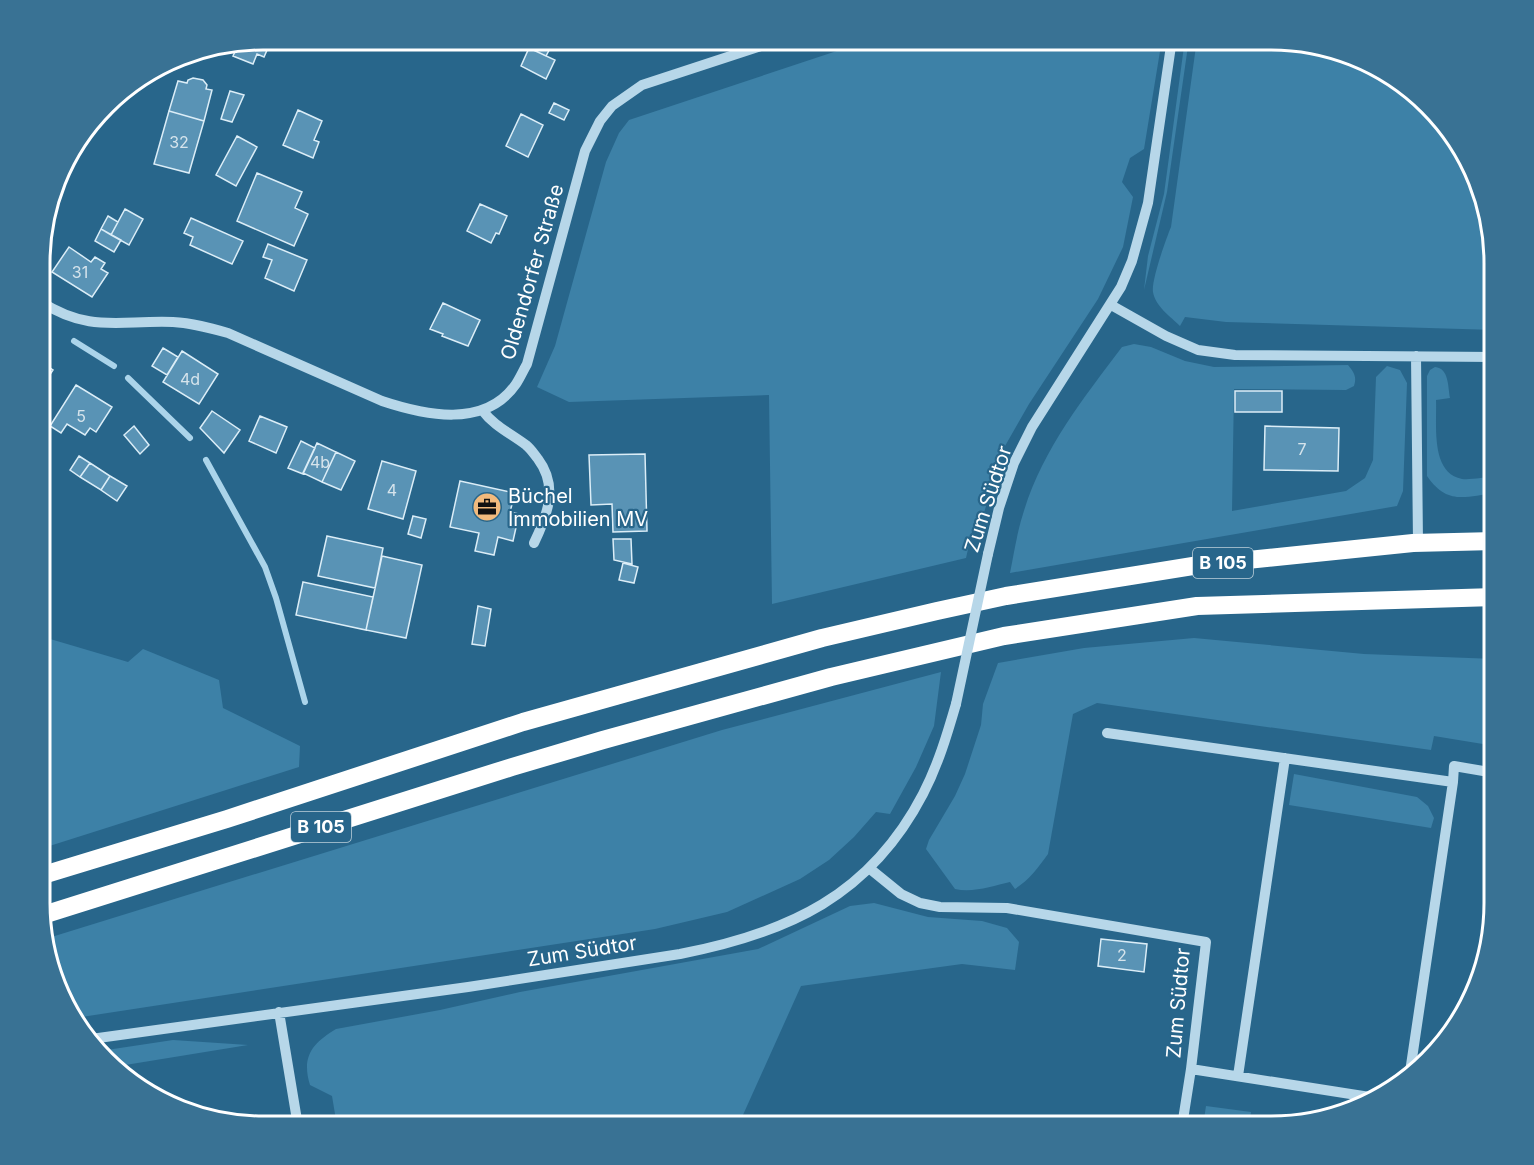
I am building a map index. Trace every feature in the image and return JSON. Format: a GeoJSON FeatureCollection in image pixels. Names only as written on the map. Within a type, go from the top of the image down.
{"type":"FeatureCollection","features":[{"type":"Feature","properties":{"kind":"highway","name":"B 105"},"geometry":{"type":"LineString","coordinates":[[50,873],[227,819],[523,723],[822,638],[937,611],[1051,589],[1199,566],[1418,543],[1484,541]]}},
{"type":"Feature","properties":{"kind":"highway","name":"B 105"},"geometry":{"type":"LineString","coordinates":[[50,912],[614,737],[831,676],[1004,636],[1197,606],[1484,597]]}},
{"type":"Feature","properties":{"kind":"street","name":"Oldendorfer Straße"},"geometry":{"type":"LineString","coordinates":[[50,307],[76,320],[94,323],[170,322],[203,326],[228,333],[382,402],[437,415],[460,415],[482,410],[498,401],[515,386],[527,364],[585,151],[600,121],[612,106],[642,85],[749,50]]}},
{"type":"Feature","properties":{"kind":"street","name":"Zum Südtor"},"geometry":{"type":"LineString","coordinates":[[98,1038],[468,987],[712,948],[768,932],[795,920],[819,907],[869,868],[891,844],[924,793],[941,753],[956,704],[999,508],[1014,463],[1032,427],[1111,305],[1121,287],[1140,237],[1148,203],[1170,50]]}},
{"type":"Feature","properties":{"kind":"street"},"geometry":{"type":"LineString","coordinates":[[1111,305],[1166,336],[1198,350],[1235,355],[1366,361],[1416,356],[1484,357]]}},
{"type":"Feature","properties":{"kind":"street"},"geometry":{"type":"LineString","coordinates":[[1416,356],[1418,543]]}},
{"type":"Feature","properties":{"kind":"street"},"geometry":{"type":"LineString","coordinates":[[482,410],[492,422],[528,447],[544,467],[551,490],[546,518],[534,543]]}},
{"type":"Feature","properties":{"kind":"street"},"geometry":{"type":"LineString","coordinates":[[1107,733],[1453,783]]}},
{"type":"Feature","properties":{"kind":"street"},"geometry":{"type":"LineString","coordinates":[[1238,1076],[1285,758]]}},
{"type":"Feature","properties":{"kind":"street"},"geometry":{"type":"LineString","coordinates":[[1411,1064],[1454,766],[1484,771]]}},
{"type":"Feature","properties":{"kind":"street","name":"Zum Südtor"},"geometry":{"type":"LineString","coordinates":[[869,868],[901,894],[920,903],[940,907],[1007,908],[1206,942],[1184,1116]]}},
{"type":"Feature","properties":{"kind":"street"},"geometry":{"type":"LineString","coordinates":[[279,1012],[296,1116]]}},
{"type":"Feature","properties":{"kind":"street"},"geometry":{"type":"LineString","coordinates":[[1191,1069],[1362,1096]]}},
{"type":"Feature","properties":{"kind":"shaded area"},"geometry":{"type":"Polygon","coordinates":[[[840,50],[1160,50],[1144,149],[1130,158],[1122,182],[1133,197],[1123,247],[1098,299],[1029,404],[1005,446],[981,522],[974,523],[966,558],[772,604],[769,395],[569,402],[537,387],[555,346],[606,162],[619,133],[629,120],[840,50]]]}},
{"type":"Feature","properties":{"kind":"shaded area"},"geometry":{"type":"Polygon","coordinates":[[[1184,50],[1187,50],[1167,192],[1144,290],[1148,256],[1164,194],[1184,50]]]}},
{"type":"Feature","properties":{"kind":"shaded area"},"geometry":{"type":"Polygon","coordinates":[[[1195,50],[1299,51],[1340,61],[1366,71],[1390,85],[1412,102],[1449,144],[1463,168],[1473,194],[1483,235],[1484,330],[1226,322],[1185,317],[1180,326],[1160,307],[1153,292],[1159,260],[1171,227],[1195,50]]]}},
{"type":"Feature","properties":{"kind":"shaded area"},"geometry":{"type":"Polygon","coordinates":[[[1134,344],[1151,347],[1185,361],[1214,367],[1348,365],[1353,372],[1354,386],[1346,390],[1234,389],[1232,511],[1346,491],[1365,478],[1373,460],[1376,377],[1387,366],[1400,370],[1407,383],[1403,491],[1397,506],[1010,573],[1023,514],[1052,447],[1122,347],[1134,344]]]}},
{"type":"Feature","properties":{"kind":"shaded area"},"geometry":{"type":"Polygon","coordinates":[[[1435,367],[1443,371],[1450,398],[1436,400],[1436,434],[1440,458],[1452,475],[1462,479],[1484,478],[1484,494],[1465,497],[1449,495],[1434,485],[1427,476],[1427,376],[1435,367]]]}},
{"type":"Feature","properties":{"kind":"shaded area"},"geometry":{"type":"Polygon","coordinates":[[[1194,638],[1364,654],[1484,659],[1484,744],[1434,736],[1431,750],[1097,703],[1073,714],[1048,854],[1041,864],[1015,889],[1010,882],[976,890],[955,889],[926,849],[965,774],[981,725],[983,704],[998,663],[1084,648],[1194,638]]]}},
{"type":"Feature","properties":{"kind":"shaded area"},"geometry":{"type":"Polygon","coordinates":[[[50,639],[128,662],[143,649],[219,680],[223,708],[300,746],[299,767],[50,846],[50,639]]]}},
{"type":"Feature","properties":{"kind":"shaded area"},"geometry":{"type":"Polygon","coordinates":[[[941,672],[934,726],[916,767],[890,814],[876,812],[829,860],[800,879],[727,912],[655,929],[83,1017],[71,997],[61,971],[52,937],[722,730],[941,672]]]}},
{"type":"Feature","properties":{"kind":"shaded area"},"geometry":{"type":"Polygon","coordinates":[[[1294,774],[1417,797],[1428,806],[1434,818],[1431,828],[1289,805],[1294,774]]]}},
{"type":"Feature","properties":{"kind":"shaded area"},"geometry":{"type":"Polygon","coordinates":[[[874,903],[928,917],[982,921],[1007,928],[1019,942],[1015,970],[962,964],[801,986],[742,1116],[335,1116],[332,1096],[310,1085],[307,1066],[311,1051],[315,1045],[336,1029],[440,1010],[520,992],[758,949],[850,906],[874,903]]]}},
{"type":"Feature","properties":{"kind":"shaded area"},"geometry":{"type":"Polygon","coordinates":[[[173,1040],[248,1045],[125,1065],[109,1050],[173,1040]]]}},
{"type":"Feature","properties":{"kind":"shaded area"},"geometry":{"type":"Polygon","coordinates":[[[1206,1106],[1251,1112],[1250,1116],[1204,1116],[1206,1106]]]}},
{"type":"Feature","properties":{"kind":"building"},"geometry":{"type":"Polygon","coordinates":[[[267,50],[264,57],[257,54],[253,64],[233,56],[235,51],[267,50]]]}},
{"type":"Feature","properties":{"kind":"building"},"geometry":{"type":"Polygon","coordinates":[[[528,50],[533,50],[555,60],[546,79],[521,66],[528,50]]]}},
{"type":"Feature","properties":{"kind":"building"},"geometry":{"type":"Polygon","coordinates":[[[534,50],[549,50],[546,56],[534,50]]]}},
{"type":"Feature","properties":{"kind":"building"},"geometry":{"type":"Polygon","coordinates":[[[193,78],[203,80],[207,85],[206,89],[212,90],[204,121],[169,111],[178,81],[187,83],[193,78]]]}},
{"type":"Feature","properties":{"kind":"building"},"geometry":{"type":"Polygon","coordinates":[[[230,91],[244,95],[232,122],[221,119],[230,91]]]}},
{"type":"Feature","properties":{"kind":"building"},"geometry":{"type":"Polygon","coordinates":[[[554,103],[569,110],[564,120],[549,113],[554,103]]]}},
{"type":"Feature","properties":{"kind":"building"},"geometry":{"type":"Polygon","coordinates":[[[298,110],[322,121],[314,140],[319,142],[313,158],[283,145],[298,110]]]}},
{"type":"Feature","properties":{"kind":"building"},"geometry":{"type":"Polygon","coordinates":[[[169,111],[204,121],[189,173],[154,164],[169,111]]]}},
{"type":"Feature","properties":{"kind":"building"},"geometry":{"type":"Polygon","coordinates":[[[521,114],[543,125],[528,157],[506,146],[521,114]]]}},
{"type":"Feature","properties":{"kind":"building"},"geometry":{"type":"Polygon","coordinates":[[[237,136],[257,147],[236,186],[216,175],[237,136]]]}},
{"type":"Feature","properties":{"kind":"building"},"geometry":{"type":"Polygon","coordinates":[[[257,173],[302,192],[295,208],[308,214],[294,246],[237,221],[257,173]]]}},
{"type":"Feature","properties":{"kind":"building"},"geometry":{"type":"Polygon","coordinates":[[[480,204],[507,216],[499,234],[496,233],[491,243],[467,231],[480,204]]]}},
{"type":"Feature","properties":{"kind":"building"},"geometry":{"type":"Polygon","coordinates":[[[125,209],[143,219],[129,245],[111,235],[125,209]]]}},
{"type":"Feature","properties":{"kind":"building"},"geometry":{"type":"Polygon","coordinates":[[[108,216],[118,222],[111,235],[101,229],[108,216]]]}},
{"type":"Feature","properties":{"kind":"building"},"geometry":{"type":"Polygon","coordinates":[[[191,218],[243,241],[232,264],[190,245],[193,237],[184,233],[191,218]]]}},
{"type":"Feature","properties":{"kind":"building"},"geometry":{"type":"Polygon","coordinates":[[[101,229],[121,240],[114,252],[95,241],[101,229]]]}},
{"type":"Feature","properties":{"kind":"building"},"geometry":{"type":"Polygon","coordinates":[[[268,244],[307,260],[294,291],[265,278],[272,260],[263,257],[268,244]]]}},
{"type":"Feature","properties":{"kind":"building"},"geometry":{"type":"Polygon","coordinates":[[[69,247],[91,262],[95,257],[105,263],[101,269],[108,273],[92,297],[52,272],[69,247]]]}},
{"type":"Feature","properties":{"kind":"building"},"geometry":{"type":"Polygon","coordinates":[[[443,303],[480,320],[468,346],[430,329],[443,303]]]}},
{"type":"Feature","properties":{"kind":"building"},"geometry":{"type":"Polygon","coordinates":[[[163,348],[178,357],[167,375],[152,366],[163,348]]]}},
{"type":"Feature","properties":{"kind":"building"},"geometry":{"type":"Polygon","coordinates":[[[182,351],[218,374],[199,404],[163,382],[182,351]]]}},
{"type":"Feature","properties":{"kind":"building"},"geometry":{"type":"Polygon","coordinates":[[[76,385],[112,407],[96,432],[90,428],[85,435],[67,424],[61,433],[50,426],[76,385]]]}},
{"type":"Feature","properties":{"kind":"building"},"geometry":{"type":"Polygon","coordinates":[[[1235,391],[1282,391],[1282,412],[1235,412],[1235,391]]]}},
{"type":"Feature","properties":{"kind":"building"},"geometry":{"type":"Polygon","coordinates":[[[212,411],[240,430],[224,453],[200,428],[212,411]]]}},
{"type":"Feature","properties":{"kind":"building"},"geometry":{"type":"Polygon","coordinates":[[[260,416],[287,427],[276,453],[249,441],[260,416]]]}},
{"type":"Feature","properties":{"kind":"building"},"geometry":{"type":"Polygon","coordinates":[[[134,426],[149,445],[140,454],[124,435],[134,426]]]}},
{"type":"Feature","properties":{"kind":"building"},"geometry":{"type":"Polygon","coordinates":[[[1265,426],[1339,428],[1338,471],[1264,470],[1265,426]]]}},
{"type":"Feature","properties":{"kind":"building"},"geometry":{"type":"Polygon","coordinates":[[[301,441],[315,448],[303,474],[288,468],[301,441]]]}},
{"type":"Feature","properties":{"kind":"building"},"geometry":{"type":"Polygon","coordinates":[[[317,443],[336,452],[322,482],[303,473],[317,443]]]}},
{"type":"Feature","properties":{"kind":"building"},"geometry":{"type":"Polygon","coordinates":[[[336,452],[355,461],[341,490],[322,482],[336,452]]]}},
{"type":"Feature","properties":{"kind":"building"},"geometry":{"type":"Polygon","coordinates":[[[645,454],[647,531],[613,532],[612,504],[591,505],[589,455],[645,454]]]}},
{"type":"Feature","properties":{"kind":"building"},"geometry":{"type":"Polygon","coordinates":[[[79,456],[90,463],[80,477],[70,470],[79,456]]]}},
{"type":"Feature","properties":{"kind":"building"},"geometry":{"type":"Polygon","coordinates":[[[382,461],[416,471],[403,519],[368,509],[382,461]]]}},
{"type":"Feature","properties":{"kind":"building"},"geometry":{"type":"Polygon","coordinates":[[[90,463],[110,476],[101,490],[80,477],[90,463]]]}},
{"type":"Feature","properties":{"kind":"building"},"geometry":{"type":"Polygon","coordinates":[[[110,476],[127,486],[117,501],[101,490],[110,476]]]}},
{"type":"Feature","properties":{"kind":"building"},"geometry":{"type":"Polygon","coordinates":[[[460,481],[515,493],[510,512],[519,514],[513,541],[498,537],[494,555],[475,551],[479,533],[450,527],[460,481]]]}},
{"type":"Feature","properties":{"kind":"building"},"geometry":{"type":"Polygon","coordinates":[[[413,516],[426,519],[421,538],[408,534],[413,516]]]}},
{"type":"Feature","properties":{"kind":"building"},"geometry":{"type":"Polygon","coordinates":[[[327,536],[383,548],[375,588],[318,576],[327,536]]]}},
{"type":"Feature","properties":{"kind":"building"},"geometry":{"type":"Polygon","coordinates":[[[613,539],[631,539],[632,564],[614,560],[613,539]]]}},
{"type":"Feature","properties":{"kind":"building"},"geometry":{"type":"Polygon","coordinates":[[[382,556],[422,565],[406,638],[366,630],[382,556]]]}},
{"type":"Feature","properties":{"kind":"building"},"geometry":{"type":"Polygon","coordinates":[[[623,563],[638,567],[634,583],[619,580],[623,563]]]}},
{"type":"Feature","properties":{"kind":"building"},"geometry":{"type":"Polygon","coordinates":[[[303,582],[373,597],[366,630],[296,615],[303,582]]]}},
{"type":"Feature","properties":{"kind":"building"},"geometry":{"type":"Polygon","coordinates":[[[478,606],[491,609],[485,646],[472,644],[478,606]]]}},
{"type":"Feature","properties":{"kind":"building"},"geometry":{"type":"Polygon","coordinates":[[[1101,939],[1147,944],[1144,972],[1098,966],[1101,939]]]}},
{"type":"Feature","properties":{"kind":"waterway"},"geometry":{"type":"LineString","coordinates":[[74,341],[114,366]]}},
{"type":"Feature","properties":{"kind":"waterway"},"geometry":{"type":"LineString","coordinates":[[128,378],[190,438]]}},
{"type":"Feature","properties":{"kind":"waterway"},"geometry":{"type":"LineString","coordinates":[[206,460],[265,567],[305,702]]}},
{"type":"Feature","properties":{"kind":"place","name":"Büchel Immobilien MV"},"geometry":{"type":"Point","coordinates":[487,507]}}]}
